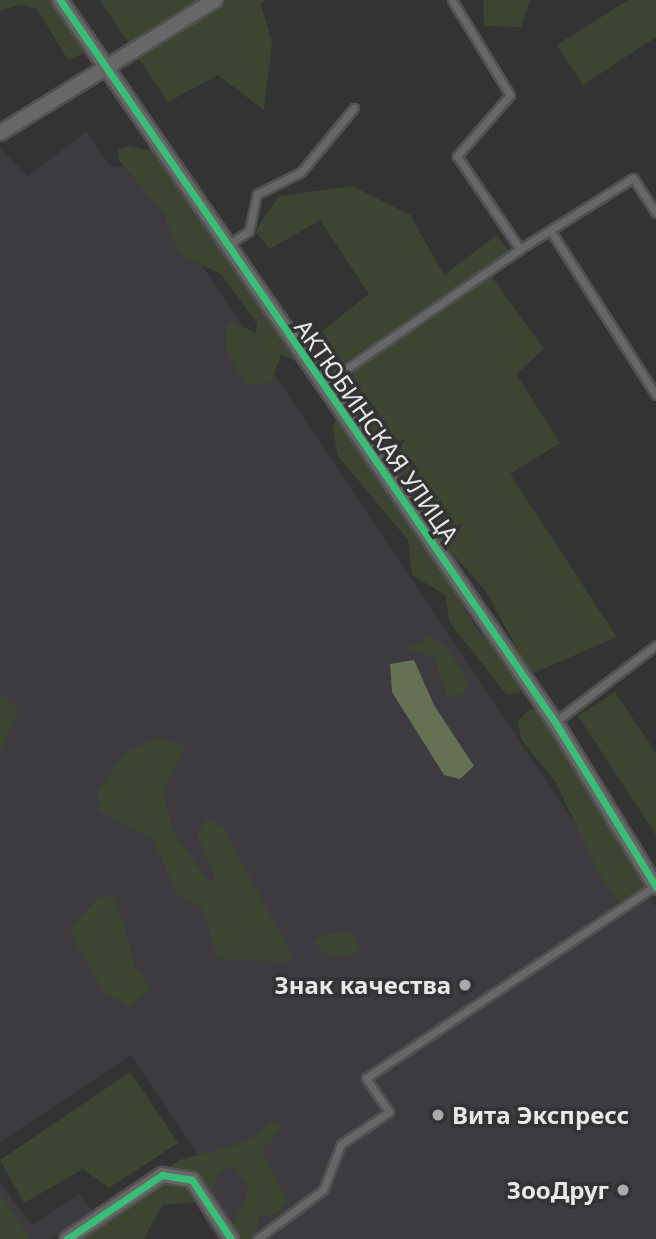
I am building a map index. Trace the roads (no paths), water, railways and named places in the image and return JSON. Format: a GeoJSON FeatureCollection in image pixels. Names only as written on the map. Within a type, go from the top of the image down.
{"type":"FeatureCollection","features":[{"type":"Feature","properties":{"kind":"street","name":"АКТЮБИНСКАЯ УЛИЦА"},"geometry":{"type":"LineString","coordinates":[[60,0],[104,70],[555,722],[655,887]]}},
{"type":"Feature","properties":{"kind":"street"},"geometry":{"type":"LineString","coordinates":[[0,133],[215,0]]}},
{"type":"Feature","properties":{"kind":"street"},"geometry":{"type":"LineString","coordinates":[[67,1239],[162,1175],[192,1180],[231,1239]]}},
{"type":"Feature","properties":{"kind":"lane"},"geometry":{"type":"LineString","coordinates":[[463,0],[453,3],[510,95],[457,156],[520,249]]}},
{"type":"Feature","properties":{"kind":"lane"},"geometry":{"type":"LineString","coordinates":[[226,246],[249,231],[257,194],[301,172],[354,108]]}},
{"type":"Feature","properties":{"kind":"lane"},"geometry":{"type":"LineString","coordinates":[[322,385],[520,249],[634,178],[653,203],[656,213]]}},
{"type":"Feature","properties":{"kind":"lane"},"geometry":{"type":"LineString","coordinates":[[550,230],[656,395]]}},
{"type":"Feature","properties":{"kind":"lane"},"geometry":{"type":"LineString","coordinates":[[555,722],[656,645]]}},
{"type":"Feature","properties":{"kind":"lane"},"geometry":{"type":"LineString","coordinates":[[257,1239],[323,1190],[341,1144],[389,1112],[366,1078],[655,887]]}},
{"type":"Feature","properties":{"kind":"place","name":"Знак качества"},"geometry":{"type":"Point","coordinates":[465,985]}},
{"type":"Feature","properties":{"kind":"place","name":"Вита Экспресс"},"geometry":{"type":"Point","coordinates":[438,1115]}},
{"type":"Feature","properties":{"kind":"place","name":"ЗооДруг"},"geometry":{"type":"Point","coordinates":[623,1190]}}]}
